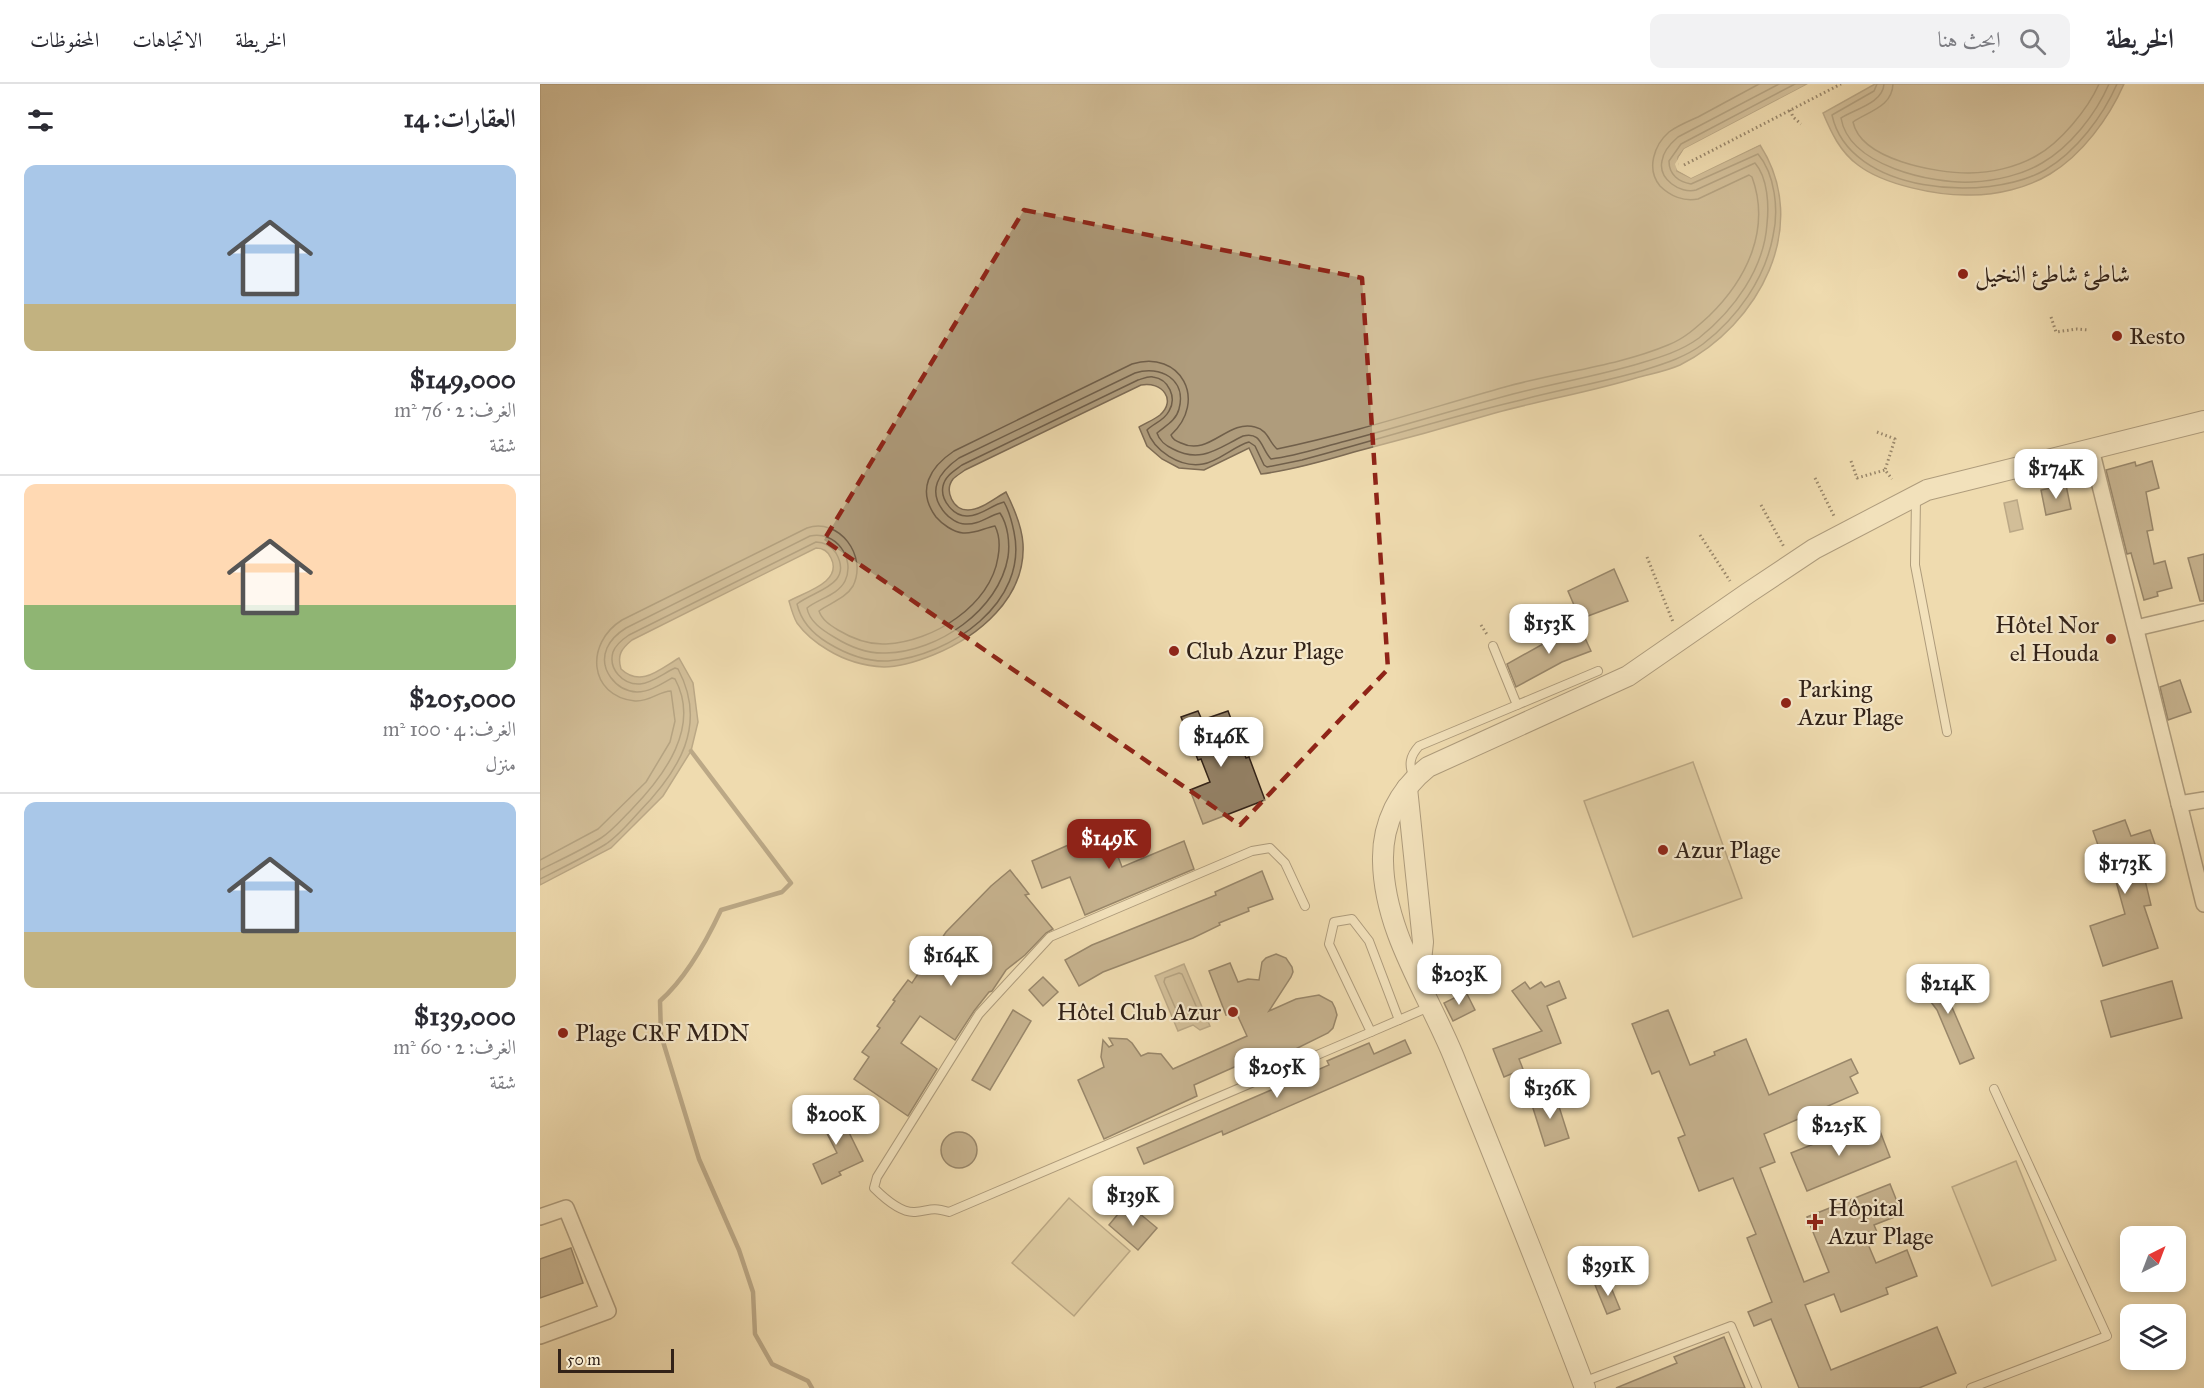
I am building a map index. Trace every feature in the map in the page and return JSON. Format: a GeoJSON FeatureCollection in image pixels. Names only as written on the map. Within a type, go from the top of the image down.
{"type":"FeatureCollection","features":[{"type":"Feature","properties":{"kind":"street"},"geometry":{"type":"LineString","coordinates":[[1584,1385],[1452,1053],[1395,927],[1386,889],[1383,861],[1384,833],[1392,810],[1411,783],[1428,767],[1628,676],[1814,549],[1927,490],[2204,421]]}},
{"type":"Feature","properties":{"kind":"street"},"geometry":{"type":"LineString","coordinates":[[2091,449],[2204,904]]}},
{"type":"Feature","properties":{"kind":"street"},"geometry":{"type":"LineString","coordinates":[[2136,628],[2204,612]]}},
{"type":"Feature","properties":{"kind":"street"},"geometry":{"type":"LineString","coordinates":[[1411,783],[1423,942],[1419,980]]}},
{"type":"Feature","properties":{"kind":"street"},"geometry":{"type":"LineString","coordinates":[[2179,804],[2204,800]]}},
{"type":"Feature","properties":{"kind":"street"},"geometry":{"type":"LineString","coordinates":[[540,1217],[566,1208],[608,1311],[540,1336]]}},
{"type":"Feature","properties":{"kind":"lane"},"geometry":{"type":"LineString","coordinates":[[1916,496],[1915,565],[1947,732]]}},
{"type":"Feature","properties":{"kind":"lane"},"geometry":{"type":"LineString","coordinates":[[1493,646],[1517,705]]}},
{"type":"Feature","properties":{"kind":"lane"},"geometry":{"type":"LineString","coordinates":[[1411,783],[1411,757],[1419,746],[1598,671]]}},
{"type":"Feature","properties":{"kind":"lane"},"geometry":{"type":"LineString","coordinates":[[1305,906],[1285,863],[1270,848],[1252,851],[1050,937],[980,1014],[877,1177],[874,1188],[887,1201],[913,1212],[933,1207],[949,1212],[1431,1006]]}},
{"type":"Feature","properties":{"kind":"lane"},"geometry":{"type":"LineString","coordinates":[[1371,1032],[1329,944],[1334,922],[1352,919],[1369,941],[1399,1020]]}},
{"type":"Feature","properties":{"kind":"lane"},"geometry":{"type":"LineString","coordinates":[[1971,1388],[2107,1336],[1994,1089]]}},
{"type":"Feature","properties":{"kind":"lane"},"geometry":{"type":"LineString","coordinates":[[1584,1385],[1731,1326],[1757,1388]]}},
{"type":"Feature","properties":{"kind":"path"},"geometry":{"type":"LineString","coordinates":[[1684,165],[1841,84]]}},
{"type":"Feature","properties":{"kind":"path"},"geometry":{"type":"LineString","coordinates":[[1790,110],[1793,117],[1801,124]]}},
{"type":"Feature","properties":{"kind":"path"},"geometry":{"type":"LineString","coordinates":[[2051,317],[2056,332],[2088,330]]}},
{"type":"Feature","properties":{"kind":"path"},"geometry":{"type":"LineString","coordinates":[[1877,432],[1895,439],[1885,470]]}},
{"type":"Feature","properties":{"kind":"path"},"geometry":{"type":"LineString","coordinates":[[1851,461],[1857,478],[1885,470]]}},
{"type":"Feature","properties":{"kind":"path"},"geometry":{"type":"LineString","coordinates":[[1885,470],[1892,478]]}},
{"type":"Feature","properties":{"kind":"path"},"geometry":{"type":"LineString","coordinates":[[1815,478],[1834,516]]}},
{"type":"Feature","properties":{"kind":"path"},"geometry":{"type":"LineString","coordinates":[[1761,505],[1784,547]]}},
{"type":"Feature","properties":{"kind":"path"},"geometry":{"type":"LineString","coordinates":[[1700,535],[1730,581]]}},
{"type":"Feature","properties":{"kind":"path"},"geometry":{"type":"LineString","coordinates":[[1647,557],[1672,622]]}},
{"type":"Feature","properties":{"kind":"highlighted area"},"geometry":{"type":"Polygon","coordinates":[[[1024,210],[1362,278],[1388,669],[1240,825],[824,540],[1024,210]]]}},
{"type":"Feature","properties":{"kind":"shaded area","name":"Azur Plage"},"geometry":{"type":"Polygon","coordinates":[[[1693,762],[1742,898],[1633,937],[1584,801],[1693,762]]]}},
{"type":"Feature","properties":{"kind":"shaded area"},"geometry":{"type":"Polygon","coordinates":[[[2016,1161],[2056,1260],[1992,1286],[1952,1187],[2016,1161]]]}},
{"type":"Feature","properties":{"kind":"shaded area"},"geometry":{"type":"Polygon","coordinates":[[[1069,1198],[1130,1251],[1074,1316],[1012,1263],[1069,1198]]]}},
{"type":"Feature","properties":{"kind":"water"},"geometry":{"type":"Polygon","coordinates":[[[540,84],[1808,84],[1684,149],[1678,157],[1677,171],[1691,178],[1760,145],[1775,176],[1781,208],[1778,240],[1769,270],[1754,299],[1733,325],[1708,347],[1680,365],[1308,465],[1261,474],[1249,448],[1204,470],[1179,468],[1162,459],[1147,446],[1139,427],[1160,415],[1165,409],[1167,398],[1161,389],[1155,386],[1141,385],[965,470],[953,479],[949,489],[950,494],[954,503],[963,509],[978,508],[1006,492],[1015,511],[1023,544],[1022,564],[1017,582],[1008,598],[982,626],[950,647],[915,661],[884,667],[848,660],[815,641],[797,623],[789,601],[820,585],[832,574],[833,566],[830,556],[825,550],[816,548],[632,640],[623,649],[619,660],[621,669],[628,674],[636,677],[650,675],[679,658],[693,683],[698,722],[691,751],[663,796],[611,848],[540,885],[540,84]]]}},
{"type":"Feature","properties":{"kind":"water"},"geometry":{"type":"Polygon","coordinates":[[[1875,84],[2124,84],[2111,110],[2093,135],[2062,166],[2022,187],[1991,194],[1958,195],[1896,184],[1858,165],[1841,148],[1823,113],[1875,84]]]}},
{"type":"Feature","properties":{"kind":"water"},"geometry":{"type":"Polygon","coordinates":[[[2017,500],[2023,529],[2010,532],[2004,503],[2017,500]]]}},
{"type":"Feature","properties":{"kind":"water"},"geometry":{"type":"Polygon","coordinates":[[[1184,964],[1210,1026],[1200,1030],[1193,1025],[1178,1031],[1155,976],[1184,964]]]}},
{"type":"Feature","properties":{"kind":"pier"},"geometry":{"type":"Polygon","coordinates":[[[1811,84],[1809,87],[1686,152],[1678,164],[1680,169],[1690,175],[1759,142],[1763,143],[1691,178],[1677,170],[1675,164],[1684,149],[1811,84]]]}},
{"type":"Feature","properties":{"kind":"building"},"geometry":{"type":"Polygon","coordinates":[[[2152,461],[2159,488],[2146,492],[2153,530],[2147,531],[2154,564],[2165,561],[2172,588],[2157,592],[2158,596],[2144,600],[2131,553],[2127,554],[2106,470],[2135,462],[2136,466],[2152,461]]]}},
{"type":"Feature","properties":{"kind":"building"},"geometry":{"type":"Polygon","coordinates":[[[2066,485],[2071,509],[2046,515],[2041,490],[2066,485]]]}},
{"type":"Feature","properties":{"kind":"building"},"geometry":{"type":"Polygon","coordinates":[[[2204,554],[2204,601],[2200,601],[2188,558],[2204,554]]]}},
{"type":"Feature","properties":{"kind":"building"},"geometry":{"type":"Polygon","coordinates":[[[1614,569],[1628,601],[1580,619],[1568,591],[1614,569]]]}},
{"type":"Feature","properties":{"kind":"building"},"geometry":{"type":"Polygon","coordinates":[[[1579,625],[1591,651],[1562,662],[1516,687],[1507,664],[1552,639],[1551,637],[1579,625]]]}},
{"type":"Feature","properties":{"kind":"building"},"geometry":{"type":"Polygon","coordinates":[[[2180,680],[2191,712],[2168,720],[2160,687],[2180,680]]]}},
{"type":"Feature","properties":{"kind":"building"},"geometry":{"type":"Polygon","coordinates":[[[1198,711],[1202,720],[1228,711],[1265,800],[1203,824],[1190,790],[1210,782],[1201,759],[1198,760],[1181,717],[1198,711]]]}},
{"type":"Feature","properties":{"kind":"building"},"geometry":{"type":"Polygon","coordinates":[[[2125,820],[2131,836],[2150,830],[2156,847],[2134,854],[2144,876],[2151,905],[2144,906],[2158,948],[2103,966],[2090,926],[2125,914],[2114,874],[2109,876],[2093,831],[2125,820]]]}},
{"type":"Feature","properties":{"kind":"building"},"geometry":{"type":"Polygon","coordinates":[[[1107,828],[1122,867],[1184,841],[1194,869],[1085,915],[1070,877],[1042,888],[1032,861],[1107,828]]]}},
{"type":"Feature","properties":{"kind":"building"},"geometry":{"type":"Polygon","coordinates":[[[1010,870],[1029,894],[1025,895],[1053,929],[1006,970],[955,1040],[920,1016],[901,1043],[937,1069],[908,1116],[854,1079],[869,1057],[862,1052],[880,1028],[877,1026],[895,1001],[893,1000],[908,980],[912,983],[946,932],[1010,870]]]}},
{"type":"Feature","properties":{"kind":"building"},"geometry":{"type":"Polygon","coordinates":[[[1262,871],[1273,899],[1248,908],[1249,911],[1219,923],[1220,925],[1193,938],[1103,972],[1079,986],[1065,960],[1092,945],[1216,895],[1215,892],[1262,871]]]}},
{"type":"Feature","properties":{"kind":"building"},"geometry":{"type":"Polygon","coordinates":[[[1276,954],[1286,958],[1293,972],[1269,1011],[1296,999],[1319,995],[1332,1002],[1335,1008],[1337,1015],[1333,1028],[1328,1033],[1263,1065],[1259,1056],[1194,1085],[1197,1096],[1104,1139],[1078,1080],[1104,1067],[1101,1057],[1103,1040],[1109,1047],[1113,1045],[1109,1038],[1127,1039],[1141,1056],[1148,1053],[1161,1054],[1173,1069],[1247,1036],[1236,1012],[1226,1015],[1209,971],[1230,963],[1238,982],[1248,979],[1259,980],[1262,962],[1276,954]]]}},
{"type":"Feature","properties":{"kind":"building"},"geometry":{"type":"Polygon","coordinates":[[[1943,973],[1957,992],[1948,998],[1974,1058],[1960,1064],[1937,1010],[1921,989],[1943,973]]]}},
{"type":"Feature","properties":{"kind":"building"},"geometry":{"type":"Polygon","coordinates":[[[1043,977],[1058,992],[1043,1006],[1029,990],[1043,977]]]}},
{"type":"Feature","properties":{"kind":"building"},"geometry":{"type":"Polygon","coordinates":[[[1559,981],[1566,998],[1547,1006],[1561,1043],[1519,1059],[1523,1069],[1504,1077],[1493,1049],[1542,1031],[1512,991],[1525,982],[1530,989],[1541,982],[1545,987],[1559,981]]]}},
{"type":"Feature","properties":{"kind":"building"},"geometry":{"type":"Polygon","coordinates":[[[2172,981],[2182,1018],[2111,1037],[2101,1001],[2172,981]]]}},
{"type":"Feature","properties":{"kind":"building"},"geometry":{"type":"Polygon","coordinates":[[[1466,992],[1475,1010],[1453,1021],[1444,1003],[1466,992]]]}},
{"type":"Feature","properties":{"kind":"building"},"geometry":{"type":"Polygon","coordinates":[[[1013,1010],[1031,1021],[990,1090],[972,1080],[1013,1010]]]}},
{"type":"Feature","properties":{"kind":"building"},"geometry":{"type":"Polygon","coordinates":[[[1668,1010],[1690,1065],[1746,1039],[1769,1095],[1851,1059],[1858,1073],[1850,1077],[1858,1093],[1764,1134],[1775,1162],[1760,1168],[1804,1282],[1829,1272],[1807,1217],[1890,1184],[1902,1214],[1874,1225],[1877,1232],[1865,1237],[1876,1263],[1907,1250],[1917,1276],[1886,1288],[1888,1294],[1841,1312],[1834,1294],[1805,1305],[1831,1370],[1937,1327],[1956,1373],[1919,1388],[1799,1388],[1771,1319],[1754,1326],[1748,1312],[1772,1302],[1747,1238],[1756,1234],[1733,1178],[1699,1191],[1678,1138],[1685,1135],[1659,1071],[1652,1074],[1632,1024],[1668,1010]]]}},
{"type":"Feature","properties":{"kind":"building"},"geometry":{"type":"Polygon","coordinates":[[[1405,1040],[1411,1053],[1223,1135],[1222,1131],[1144,1164],[1137,1148],[1329,1065],[1327,1061],[1369,1043],[1374,1054],[1405,1040]]]}},
{"type":"Feature","properties":{"kind":"building"},"geometry":{"type":"Polygon","coordinates":[[[1555,1094],[1569,1138],[1545,1146],[1531,1102],[1555,1094]]]}},
{"type":"Feature","properties":{"kind":"building"},"geometry":{"type":"Polygon","coordinates":[[[835,1104],[863,1161],[839,1172],[841,1175],[822,1184],[813,1164],[837,1153],[816,1112],[835,1104]]]}},
{"type":"Feature","properties":{"kind":"building"},"geometry":{"type":"Polygon","coordinates":[[[1878,1126],[1890,1157],[1807,1191],[1791,1153],[1844,1132],[1846,1139],[1878,1126]]]}},
{"type":"Feature","properties":{"kind":"building"},"geometry":{"type":"Polygon","coordinates":[[[959,1132],[972,1137],[977,1150],[972,1163],[959,1168],[946,1163],[941,1150],[946,1137],[959,1132]]]}},
{"type":"Feature","properties":{"kind":"building"},"geometry":{"type":"Polygon","coordinates":[[[1127,1203],[1157,1228],[1138,1250],[1109,1225],[1127,1203]]]}},
{"type":"Feature","properties":{"kind":"building"},"geometry":{"type":"Polygon","coordinates":[[[571,1248],[583,1283],[540,1298],[540,1259],[571,1248]]]}},
{"type":"Feature","properties":{"kind":"building"},"geometry":{"type":"Polygon","coordinates":[[[1608,1280],[1620,1309],[1607,1314],[1595,1285],[1608,1280]]]}},
{"type":"Feature","properties":{"kind":"building"},"geometry":{"type":"Polygon","coordinates":[[[1724,1337],[1745,1388],[1616,1388],[1677,1363],[1674,1357],[1724,1337]]]}},
{"type":"Feature","properties":{"kind":"waterway"},"geometry":{"type":"LineString","coordinates":[[691,751],[791,883],[782,892],[721,910],[695,959],[660,1001],[661,1035],[699,1159],[739,1250],[753,1292],[755,1334],[772,1364],[808,1381],[812,1388]]}},
{"type":"Feature","properties":{"kind":"place","name":"شاطئ شاطئ النخيل"},"geometry":{"type":"Point","coordinates":[1963,274]}},
{"type":"Feature","properties":{"kind":"place","name":"Resto"},"geometry":{"type":"Point","coordinates":[2117,336]}},
{"type":"Feature","properties":{"kind":"place","name":"Hôtel Nor el Houda"},"geometry":{"type":"Point","coordinates":[2111,639]}},
{"type":"Feature","properties":{"kind":"place","name":"Club Azur Plage"},"geometry":{"type":"Point","coordinates":[1174,651]}},
{"type":"Feature","properties":{"kind":"place","name":"Parking Azur Plage"},"geometry":{"type":"Point","coordinates":[1786,703]}},
{"type":"Feature","properties":{"kind":"place","name":"Azur Plage"},"geometry":{"type":"Point","coordinates":[1663,850]}},
{"type":"Feature","properties":{"kind":"place","name":"Hôtel Club Azur"},"geometry":{"type":"Point","coordinates":[1233,1012]}},
{"type":"Feature","properties":{"kind":"place","name":"Plage CRF MDN"},"geometry":{"type":"Point","coordinates":[563,1033]}},
{"type":"Feature","properties":{"kind":"place","name":"Hôpital Azur Plage"},"geometry":{"type":"Point","coordinates":[1815,1222]}}]}
